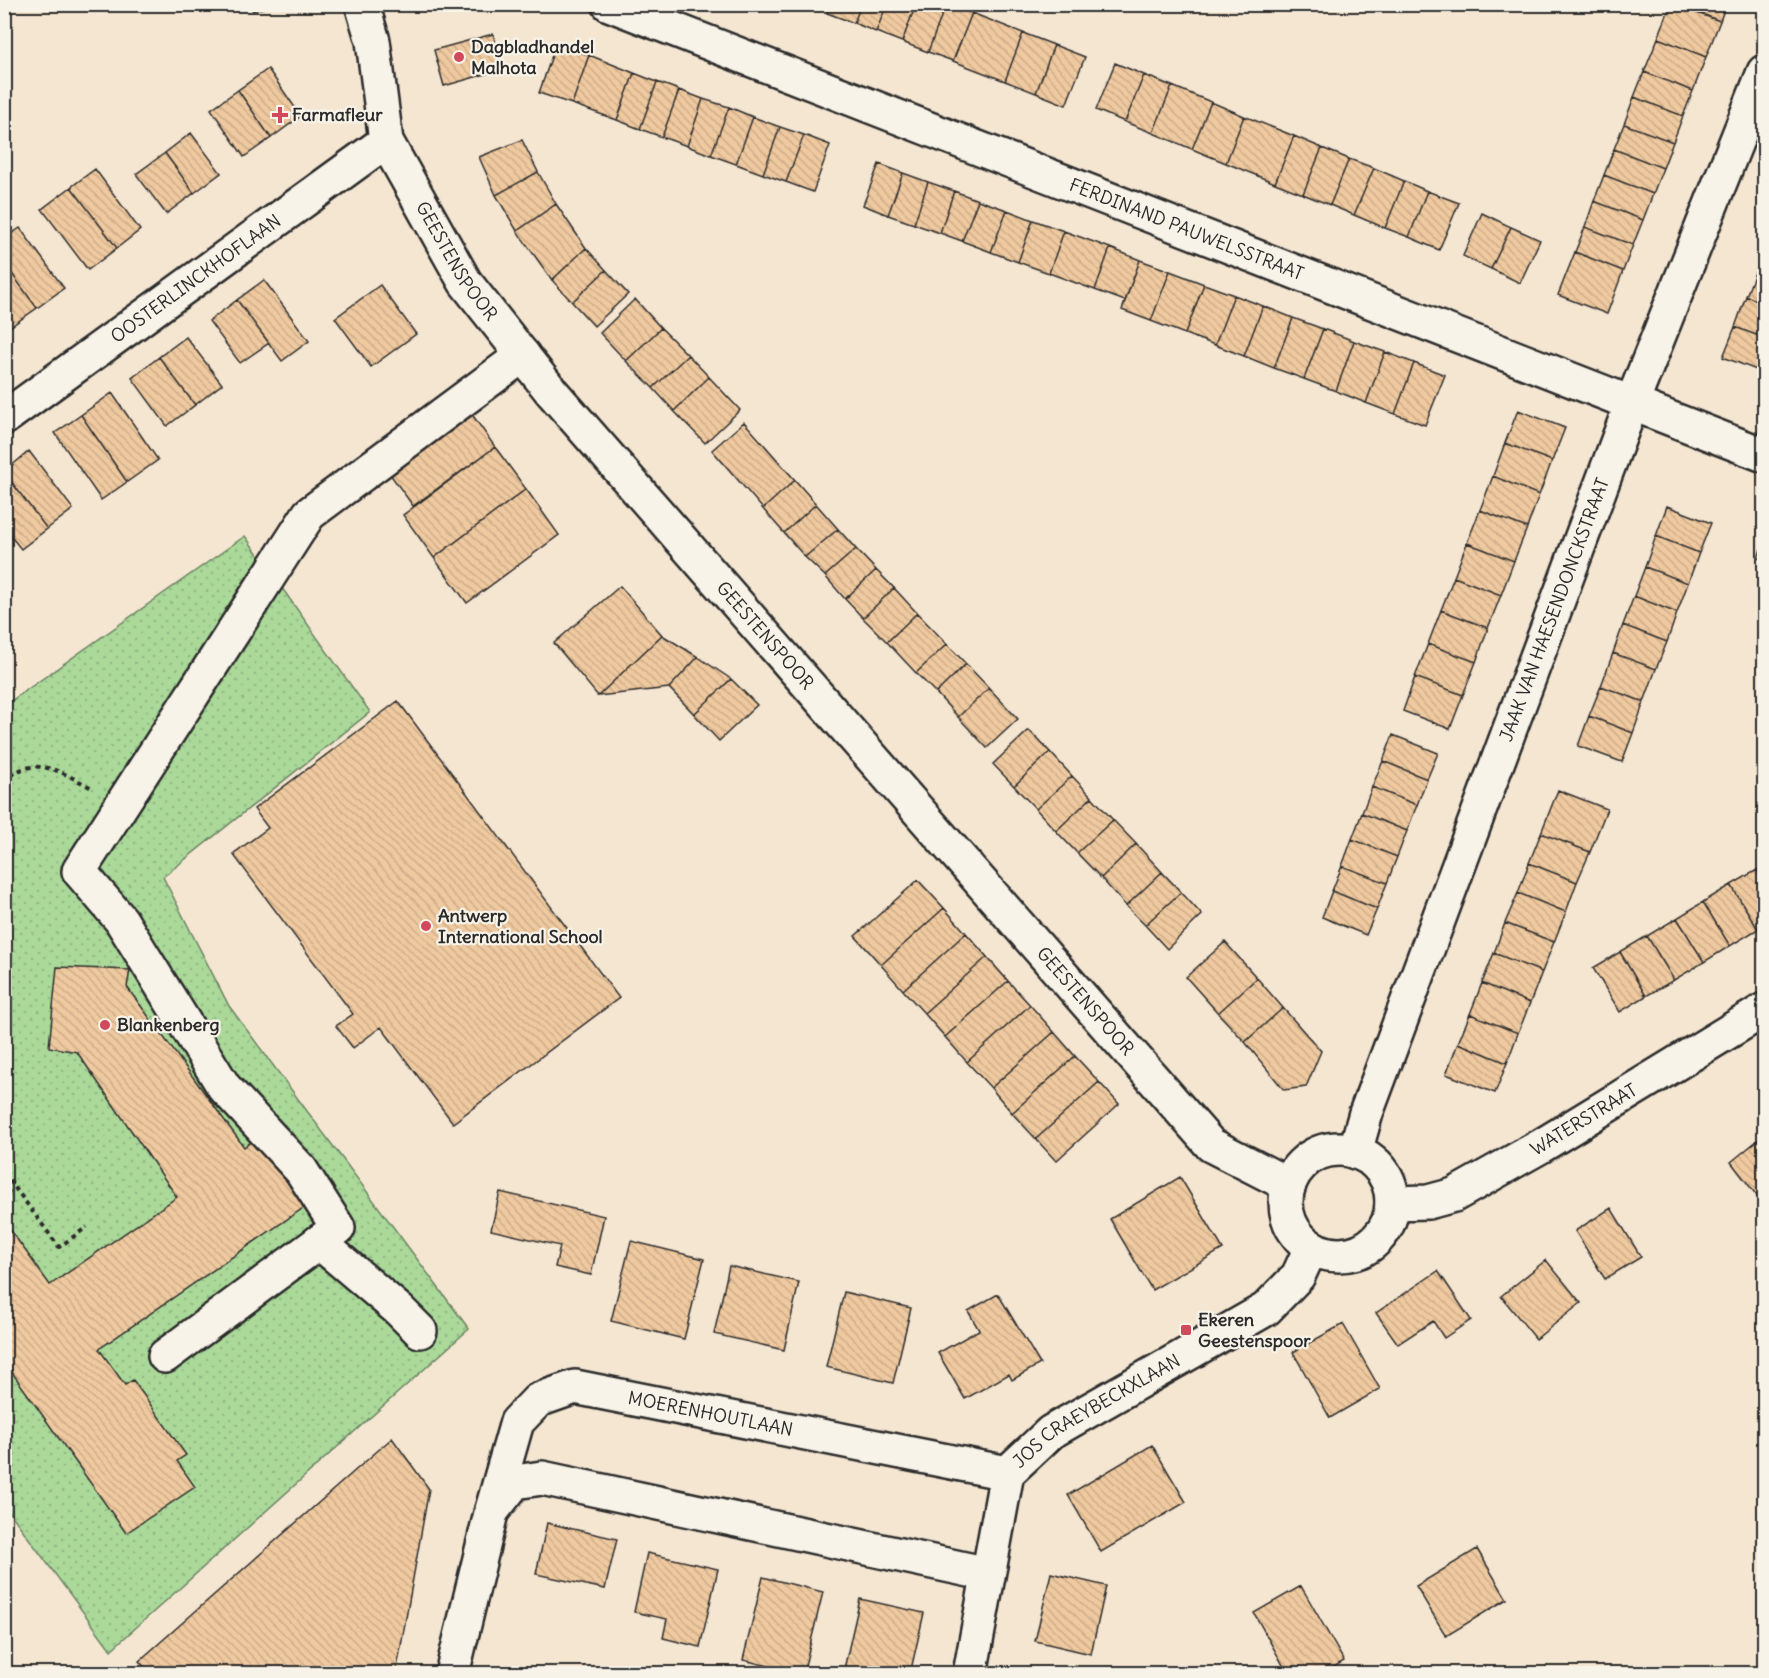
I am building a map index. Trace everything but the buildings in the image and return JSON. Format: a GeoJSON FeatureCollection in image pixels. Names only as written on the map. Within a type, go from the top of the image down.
{"type":"FeatureCollection","features":[{"type":"Feature","properties":{"kind":"street","name":"FERDINAND PAUWELSSTRAAT"},"geometry":{"type":"LineString","coordinates":[[609,4],[1764,455]]}},
{"type":"Feature","properties":{"kind":"street","name":"GEESTENSPOOR"},"geometry":{"type":"LineString","coordinates":[[365,6],[373,41],[386,141],[465,282],[558,400],[1211,1145],[1289,1185]]}},
{"type":"Feature","properties":{"kind":"street","name":"JAAK VAN HAESENDONCKSTRAAT"},"geometry":{"type":"LineString","coordinates":[[1355,1152],[1366,1113],[1632,402],[1764,72]]}},
{"type":"Feature","properties":{"kind":"street","name":"OOSTERLINCKHOFLAAN"},"geometry":{"type":"LineString","coordinates":[[4,418],[386,141]]}},
{"type":"Feature","properties":{"kind":"street"},"geometry":{"type":"LineString","coordinates":[[165,1356],[338,1228],[301,1170],[224,1087],[121,920],[79,871],[309,514],[523,355]]}},
{"type":"Feature","properties":{"kind":"street","name":"WATERSTRAAT"},"geometry":{"type":"LineString","coordinates":[[1392,1203],[1428,1202],[1454,1195],[1541,1146],[1764,1010]]}},
{"type":"Feature","properties":{"kind":"street"},"geometry":{"type":"LineString","coordinates":[[1346,1149],[1355,1152],[1371,1158],[1390,1186],[1391,1218],[1379,1237],[1365,1250],[1337,1254],[1311,1248],[1300,1239],[1289,1220],[1286,1202],[1289,1185],[1306,1160],[1333,1150],[1346,1149]]}},
{"type":"Feature","properties":{"kind":"street"},"geometry":{"type":"LineString","coordinates":[[319,1242],[391,1302],[420,1331]]}},
{"type":"Feature","properties":{"kind":"street","name":"JOS CRAEYBECKXLAAN"},"geometry":{"type":"LineString","coordinates":[[970,1674],[1007,1473],[1051,1432],[1266,1309],[1298,1276],[1311,1248]]}},
{"type":"Feature","properties":{"kind":"street","name":"MOERENHOUTLAAN"},"geometry":{"type":"LineString","coordinates":[[452,1674],[491,1513],[517,1422],[538,1400],[575,1387],[1007,1473]]}},
{"type":"Feature","properties":{"kind":"street","name":"MOERENHOUTLAAN"},"geometry":{"type":"LineString","coordinates":[[491,1513],[515,1482],[542,1478],[988,1574]]}},
{"type":"Feature","properties":{"kind":"path"},"geometry":{"type":"LineString","coordinates":[[4,781],[27,766],[42,766],[67,775],[121,805]]}},
{"type":"Feature","properties":{"kind":"path"},"geometry":{"type":"LineString","coordinates":[[4,1173],[59,1247],[87,1227]]}},
{"type":"Feature","properties":{"kind":"green space"},"geometry":{"type":"Polygon","coordinates":[[[245,536],[370,712],[163,877],[229,1006],[469,1329],[111,1650],[5,1506],[4,706],[245,536]]]}},
{"type":"Feature","properties":{"kind":"place","name":"Dagbladhandel Malhota"},"geometry":{"type":"Point","coordinates":[459,57]}},
{"type":"Feature","properties":{"kind":"place","name":"Farmafleur"},"geometry":{"type":"Point","coordinates":[280,115]}},
{"type":"Feature","properties":{"kind":"place","name":"Antwerp International School"},"geometry":{"type":"Point","coordinates":[426,926]}},
{"type":"Feature","properties":{"kind":"place","name":"Blankenberg"},"geometry":{"type":"Point","coordinates":[105,1025]}},
{"type":"Feature","properties":{"kind":"place","name":"Ekeren Geestenspoor"},"geometry":{"type":"Point","coordinates":[1186,1330]}}]}
